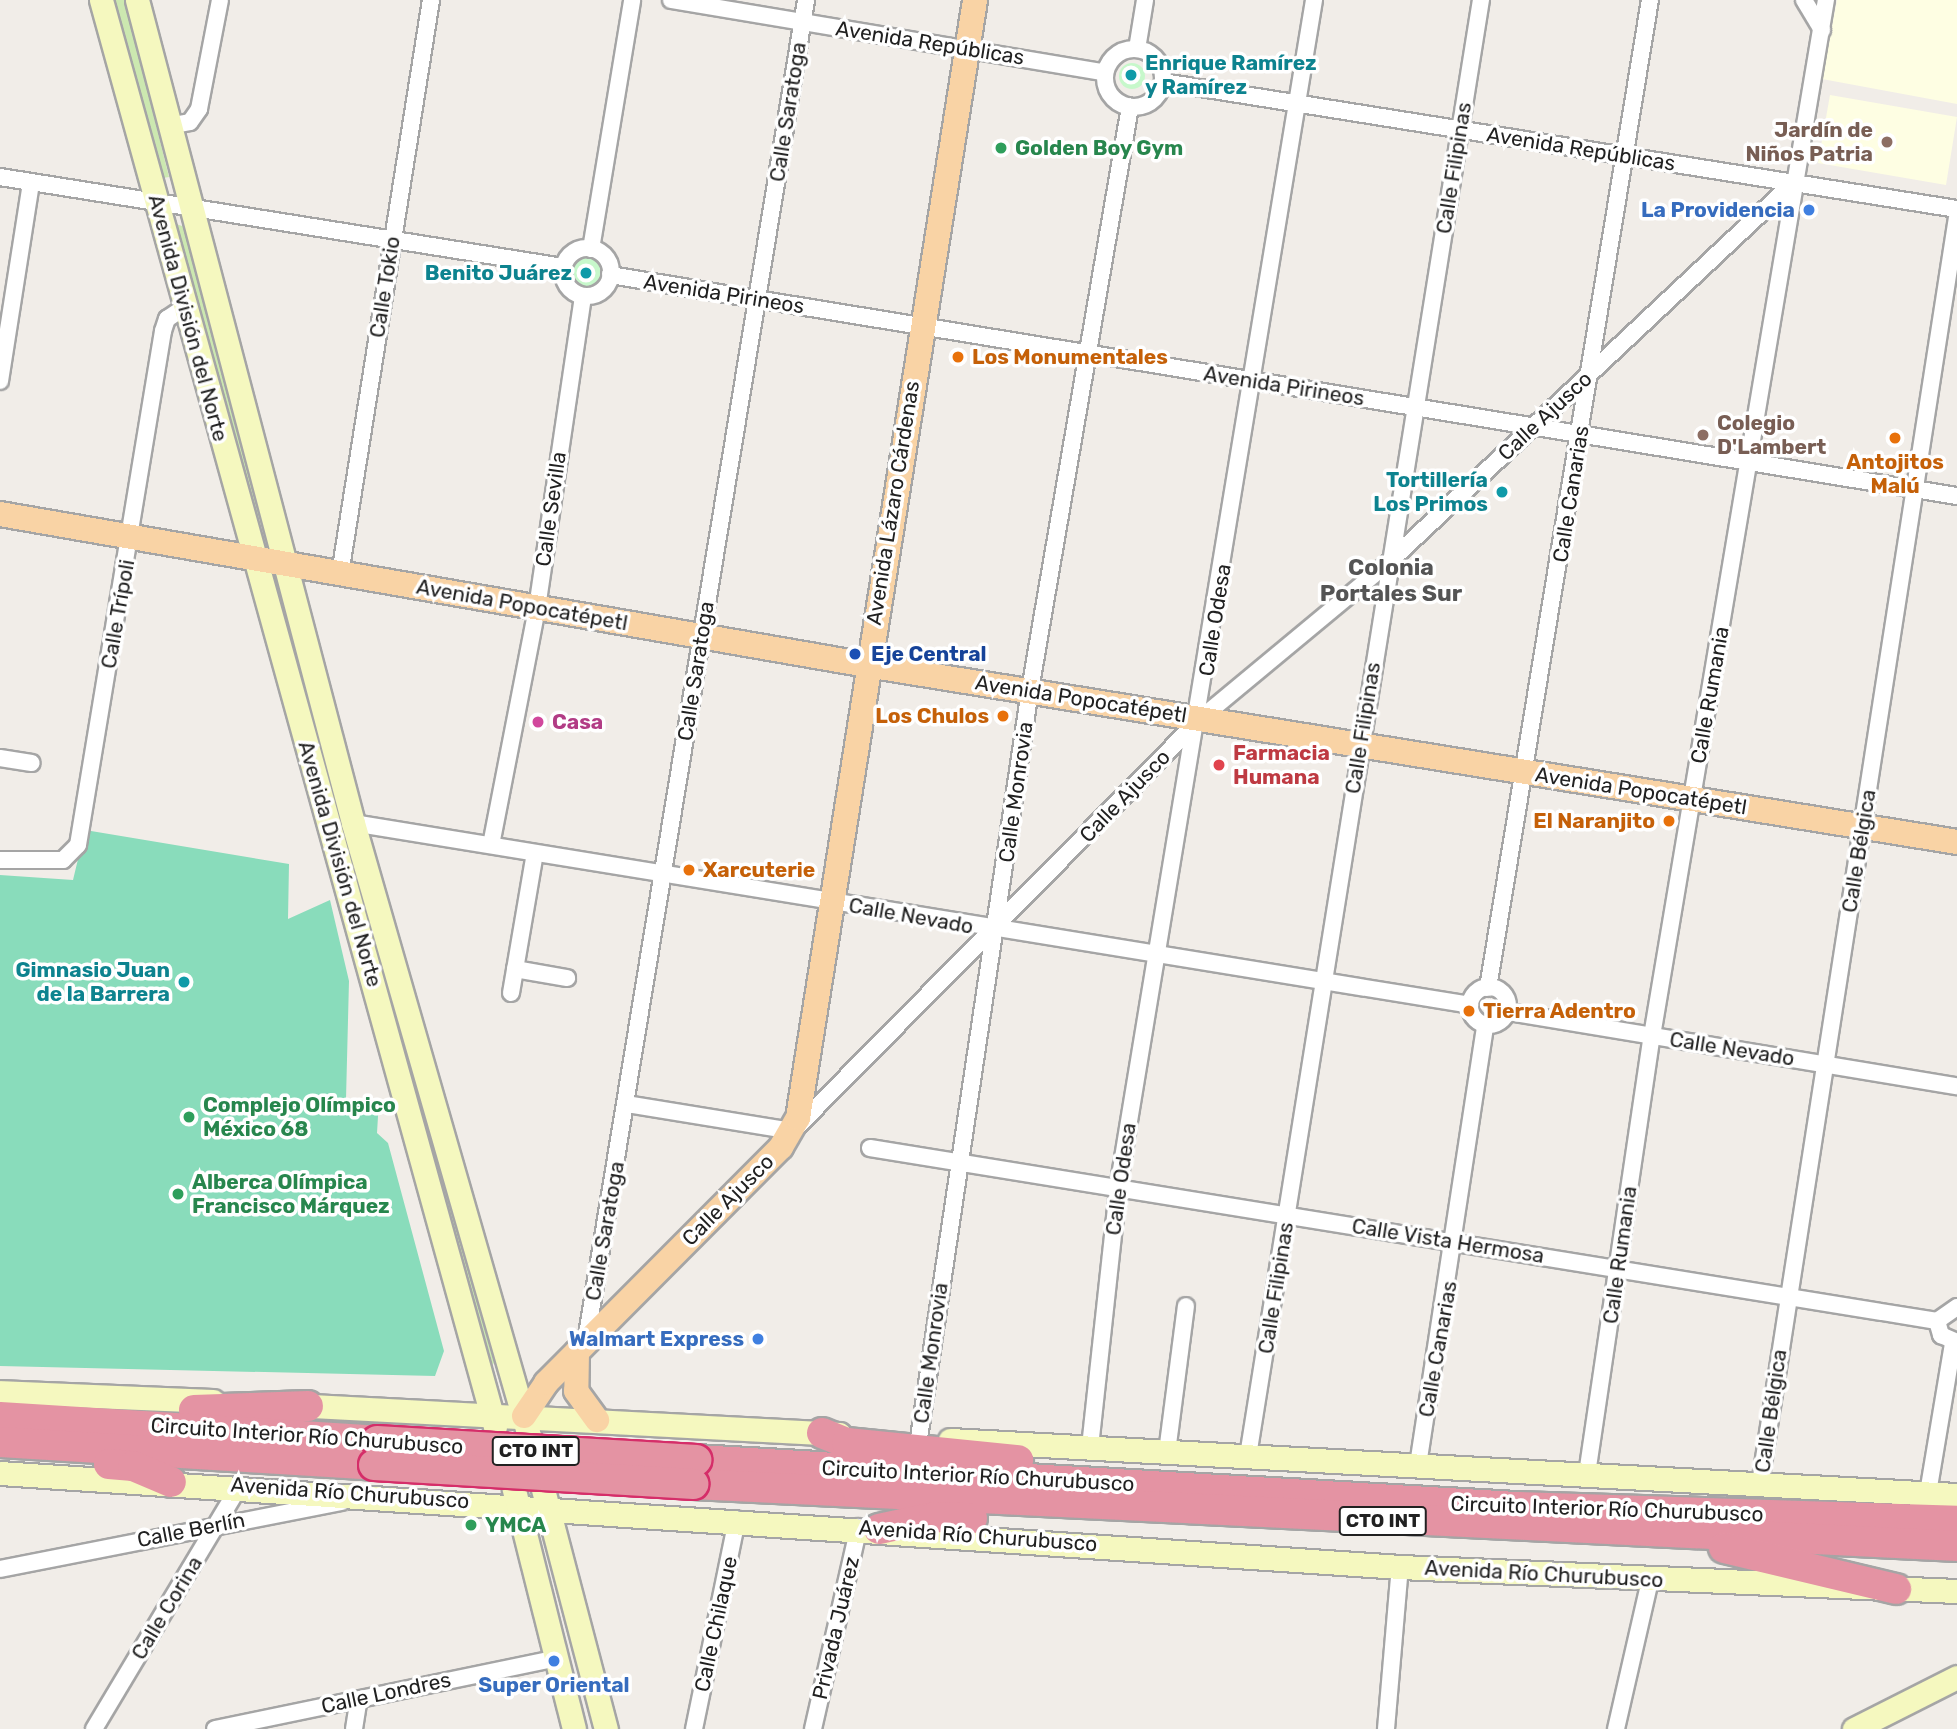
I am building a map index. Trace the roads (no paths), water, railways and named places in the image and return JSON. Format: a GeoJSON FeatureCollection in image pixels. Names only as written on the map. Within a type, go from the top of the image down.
{"type":"FeatureCollection","features":[{"type":"Feature","properties":{"kind":"highway"},"geometry":{"type":"LineString","coordinates":[[38,1420],[78,1407],[232,1411],[309,1406]]}},
{"type":"Feature","properties":{"kind":"highway","name":"Circuito Interior Río Churubusco"},"geometry":{"type":"LineString","coordinates":[[0,1418],[375,1453]]}},
{"type":"Feature","properties":{"kind":"highway"},"geometry":{"type":"LineString","coordinates":[[822,1433],[847,1443],[1151,1469],[1222,1489]]}},
{"type":"Feature","properties":{"kind":"highway","name":"Circuito Interior Río Churubusco"},"geometry":{"type":"LineString","coordinates":[[0,1442],[375,1453],[694,1472],[1134,1507],[1703,1525],[1957,1521]]}},
{"type":"Feature","properties":{"kind":"highway"},"geometry":{"type":"LineString","coordinates":[[0,1458],[133,1466],[171,1482]]}},
{"type":"Feature","properties":{"kind":"highway","name":"Circuito Interior Río Churubusco"},"geometry":{"type":"LineString","coordinates":[[694,1472],[1222,1489],[1957,1546]]}},
{"type":"Feature","properties":{"kind":"highway"},"geometry":{"type":"LineString","coordinates":[[1896,1589],[1738,1556],[1703,1525],[1759,1498],[1957,1502]]}},
{"type":"Feature","properties":{"kind":"highway"},"geometry":{"type":"LineString","coordinates":[[869,1528],[934,1517],[1088,1522],[1134,1507]]}},
{"type":"Feature","properties":{"kind":"main road","name":"Avenida División del Norte"},"geometry":{"type":"LineString","coordinates":[[101,0],[518,1504],[574,1729]]}},
{"type":"Feature","properties":{"kind":"main road","name":"Avenida División del Norte"},"geometry":{"type":"LineString","coordinates":[[137,0],[353,823],[524,1416],[606,1729]]}},
{"type":"Feature","properties":{"kind":"main road","name":"Avenida Lázaro Cárdenas"},"geometry":{"type":"LineString","coordinates":[[793,1131],[975,0]]}},
{"type":"Feature","properties":{"kind":"main road","name":"Avenida Popocatépetl"},"geometry":{"type":"LineString","coordinates":[[0,514],[867,665],[1957,842]]}},
{"type":"Feature","properties":{"kind":"main road"},"geometry":{"type":"LineString","coordinates":[[271,617],[279,604],[288,607],[309,677],[317,684]]}},
{"type":"Feature","properties":{"kind":"main road","name":"Calle Ajusco"},"geometry":{"type":"LineString","coordinates":[[524,1416],[581,1348],[793,1131]]}},
{"type":"Feature","properties":{"kind":"main road"},"geometry":{"type":"LineString","coordinates":[[581,1348],[576,1391],[591,1420],[573,1436],[582,1489],[595,1509]]}},
{"type":"Feature","properties":{"kind":"main road","name":"CTO INT"},"geometry":{"type":"LineString","coordinates":[[0,1392],[524,1416],[1957,1495]]}},
{"type":"Feature","properties":{"kind":"main road"},"geometry":{"type":"LineString","coordinates":[[416,1411],[434,1438],[434,1478],[443,1499]]}},
{"type":"Feature","properties":{"kind":"main road"},"geometry":{"type":"LineString","coordinates":[[434,1438],[453,1413]]}},
{"type":"Feature","properties":{"kind":"main road","name":"Avenida Río Churubusco"},"geometry":{"type":"LineString","coordinates":[[0,1473],[419,1497],[1400,1567],[1650,1580],[1957,1591]]}},
{"type":"Feature","properties":{"kind":"main road"},"geometry":{"type":"LineString","coordinates":[[419,1497],[434,1478]]}},
{"type":"Feature","properties":{"kind":"main road"},"geometry":{"type":"LineString","coordinates":[[1854,1729],[1957,1677]]}},
{"type":"Feature","properties":{"kind":"street"},"geometry":{"type":"LineString","coordinates":[[169,125],[190,122],[199,109],[220,0]]}},
{"type":"Feature","properties":{"kind":"street","name":"Calle Tokio"},"geometry":{"type":"LineString","coordinates":[[340,574],[431,0]]}},
{"type":"Feature","properties":{"kind":"street"},"geometry":{"type":"LineString","coordinates":[[591,249],[632,0]]}},
{"type":"Feature","properties":{"kind":"street","name":"Avenida Repúblicas"},"geometry":{"type":"LineString","coordinates":[[671,0],[1105,73]]}},
{"type":"Feature","properties":{"kind":"street","name":"Calle Saratoga"},"geometry":{"type":"LineString","coordinates":[[581,1348],[626,1104],[806,0]]}},
{"type":"Feature","properties":{"kind":"street"},"geometry":{"type":"LineString","coordinates":[[1138,49],[1145,0]]}},
{"type":"Feature","properties":{"kind":"street","name":"Calle Odesa"},"geometry":{"type":"LineString","coordinates":[[1090,1447],[1118,1188],[1156,952],[1200,719],[1314,0]]}},
{"type":"Feature","properties":{"kind":"street","name":"Calle Filipinas"},"geometry":{"type":"LineString","coordinates":[[1248,1456],[1388,563],[1482,0]]}},
{"type":"Feature","properties":{"kind":"street","name":"Calle Canarias"},"geometry":{"type":"LineString","coordinates":[[1488,988],[1581,435],[1650,0]]}},
{"type":"Feature","properties":{"kind":"street"},"geometry":{"type":"LineString","coordinates":[[1804,0],[1822,30]]}},
{"type":"Feature","properties":{"kind":"street","name":"Calle Rumania"},"geometry":{"type":"LineString","coordinates":[[1587,1474],[1652,1036],[1793,183],[1826,0]]}},
{"type":"Feature","properties":{"kind":"street"},"geometry":{"type":"LineString","coordinates":[[1138,49],[1160,64],[1163,82],[1148,104],[1130,107],[1113,99],[1105,73],[1113,57],[1138,49]]}},
{"type":"Feature","properties":{"kind":"street","name":"Avenida Repúblicas"},"geometry":{"type":"LineString","coordinates":[[1163,82],[1957,209]]}},
{"type":"Feature","properties":{"kind":"street","name":"Calle Monrovia"},"geometry":{"type":"LineString","coordinates":[[919,1438],[1030,690],[1130,107]]}},
{"type":"Feature","properties":{"kind":"street"},"geometry":{"type":"LineString","coordinates":[[0,177],[563,267]]}},
{"type":"Feature","properties":{"kind":"street"},"geometry":{"type":"LineString","coordinates":[[0,381],[31,182]]}},
{"type":"Feature","properties":{"kind":"street","name":"Calle Ajusco"},"geometry":{"type":"LineString","coordinates":[[793,1131],[995,930],[1200,719],[1388,563],[1793,183]]}},
{"type":"Feature","properties":{"kind":"street","name":"Calle Bélgica"},"geometry":{"type":"LineString","coordinates":[[1760,1484],[1917,490],[1957,218]]}},
{"type":"Feature","properties":{"kind":"street"},"geometry":{"type":"LineString","coordinates":[[591,249],[608,261],[610,275],[601,291],[583,296],[569,289],[563,267],[570,254],[591,249]]}},
{"type":"Feature","properties":{"kind":"street","name":"Avenida Pirineos"},"geometry":{"type":"LineString","coordinates":[[610,275],[1957,496]]}},
{"type":"Feature","properties":{"kind":"street","name":"Calle Sevilla"},"geometry":{"type":"LineString","coordinates":[[491,845],[537,608],[583,296]]}},
{"type":"Feature","properties":{"kind":"street","name":"Calle Trípoli"},"geometry":{"type":"LineString","coordinates":[[0,860],[63,860],[78,845],[131,538],[163,331],[167,319],[184,307]]}},
{"type":"Feature","properties":{"kind":"street"},"geometry":{"type":"LineString","coordinates":[[0,758],[32,763]]}},
{"type":"Feature","properties":{"kind":"street","name":"Calle Nevado"},"geometry":{"type":"LineString","coordinates":[[353,823],[995,930],[1156,952],[1470,1005]]}},
{"type":"Feature","properties":{"kind":"street"},"geometry":{"type":"LineString","coordinates":[[511,993],[536,853]]}},
{"type":"Feature","properties":{"kind":"street"},"geometry":{"type":"LineString","coordinates":[[515,969],[567,978]]}},
{"type":"Feature","properties":{"kind":"street"},"geometry":{"type":"LineString","coordinates":[[1488,988],[1504,995],[1508,1012],[1499,1023],[1485,1025],[1470,1005],[1488,988]]}},
{"type":"Feature","properties":{"kind":"street","name":"Calle Nevado"},"geometry":{"type":"LineString","coordinates":[[1508,1012],[1957,1086]]}},
{"type":"Feature","properties":{"kind":"street","name":"Calle Canarias"},"geometry":{"type":"LineString","coordinates":[[1418,1465],[1456,1241],[1485,1025]]}},
{"type":"Feature","properties":{"kind":"street"},"geometry":{"type":"LineString","coordinates":[[626,1104],[793,1131]]}},
{"type":"Feature","properties":{"kind":"street","name":"Calle Vista Hermosa"},"geometry":{"type":"LineString","coordinates":[[870,1147],[1937,1321]]}},
{"type":"Feature","properties":{"kind":"street"},"geometry":{"type":"LineString","coordinates":[[1167,1452],[1186,1306]]}},
{"type":"Feature","properties":{"kind":"street"},"geometry":{"type":"LineString","coordinates":[[1928,1493],[1955,1342],[1941,1335],[1937,1321],[1957,1307]]}},
{"type":"Feature","properties":{"kind":"street","name":"Calle Corina"},"geometry":{"type":"LineString","coordinates":[[94,1729],[220,1523],[239,1486]]}},
{"type":"Feature","properties":{"kind":"street","name":"Calle Berlín"},"geometry":{"type":"LineString","coordinates":[[0,1569],[220,1523],[382,1495]]}},
{"type":"Feature","properties":{"kind":"street","name":"Calle Chilaque"},"geometry":{"type":"LineString","coordinates":[[694,1729],[737,1519]]}},
{"type":"Feature","properties":{"kind":"street","name":"Privada Juárez"},"geometry":{"type":"LineString","coordinates":[[813,1729],[869,1528]]}},
{"type":"Feature","properties":{"kind":"street"},"geometry":{"type":"LineString","coordinates":[[1386,1729],[1400,1567]]}},
{"type":"Feature","properties":{"kind":"street"},"geometry":{"type":"LineString","coordinates":[[1616,1729],[1650,1580]]}},
{"type":"Feature","properties":{"kind":"street","name":"Calle Londres"},"geometry":{"type":"LineString","coordinates":[[215,1729],[556,1658]]}},
{"type":"Feature","properties":{"kind":"street"},"geometry":{"type":"LineString","coordinates":[[354,1729],[359,1699]]}},
{"type":"Feature","properties":{"kind":"place","name":"Enrique Ramírez y Ramírez"},"geometry":{"type":"Point","coordinates":[1131,75]}},
{"type":"Feature","properties":{"kind":"place","name":"Jardín de Niños Patria"},"geometry":{"type":"Point","coordinates":[1887,142]}},
{"type":"Feature","properties":{"kind":"place","name":"Golden Boy Gym"},"geometry":{"type":"Point","coordinates":[1001,148]}},
{"type":"Feature","properties":{"kind":"place","name":"La Providencia"},"geometry":{"type":"Point","coordinates":[1809,210]}},
{"type":"Feature","properties":{"kind":"place","name":"Benito Juárez"},"geometry":{"type":"Point","coordinates":[586,273]}},
{"type":"Feature","properties":{"kind":"place","name":"Los Monumentales"},"geometry":{"type":"Point","coordinates":[958,357]}},
{"type":"Feature","properties":{"kind":"place","name":"Colegio D'Lambert"},"geometry":{"type":"Point","coordinates":[1703,435]}},
{"type":"Feature","properties":{"kind":"place","name":"Antojitos Malú"},"geometry":{"type":"Point","coordinates":[1895,438]}},
{"type":"Feature","properties":{"kind":"place","name":"Tortillería Los Primos"},"geometry":{"type":"Point","coordinates":[1502,492]}},
{"type":"Feature","properties":{"kind":"place","name":"Eje Central"},"geometry":{"type":"Point","coordinates":[855,654]}},
{"type":"Feature","properties":{"kind":"place","name":"Los Chulos"},"geometry":{"type":"Point","coordinates":[1003,716]}},
{"type":"Feature","properties":{"kind":"place","name":"Casa"},"geometry":{"type":"Point","coordinates":[538,722]}},
{"type":"Feature","properties":{"kind":"place","name":"Farmacia Humana"},"geometry":{"type":"Point","coordinates":[1219,765]}},
{"type":"Feature","properties":{"kind":"place","name":"El Naranjito"},"geometry":{"type":"Point","coordinates":[1669,821]}},
{"type":"Feature","properties":{"kind":"place","name":"Xarcuterie"},"geometry":{"type":"Point","coordinates":[689,870]}},
{"type":"Feature","properties":{"kind":"place","name":"Gimnasio Juan de la Barrera"},"geometry":{"type":"Point","coordinates":[184,982]}},
{"type":"Feature","properties":{"kind":"place","name":"Tierra Adentro"},"geometry":{"type":"Point","coordinates":[1469,1011]}},
{"type":"Feature","properties":{"kind":"place","name":"Complejo Olímpico México 68"},"geometry":{"type":"Point","coordinates":[189,1117]}},
{"type":"Feature","properties":{"kind":"place","name":"Alberca Olímpica Francisco Márquez"},"geometry":{"type":"Point","coordinates":[178,1194]}},
{"type":"Feature","properties":{"kind":"place","name":"Walmart Express"},"geometry":{"type":"Point","coordinates":[758,1339]}},
{"type":"Feature","properties":{"kind":"place","name":"YMCA"},"geometry":{"type":"Point","coordinates":[471,1525]}},
{"type":"Feature","properties":{"kind":"place","name":"Super Oriental"},"geometry":{"type":"Point","coordinates":[554,1661]}},
{"type":"Feature","properties":{"kind":"district","name":"Colonia Portales Sur"},"geometry":{"type":"Point","coordinates":[1391,580]}}]}
